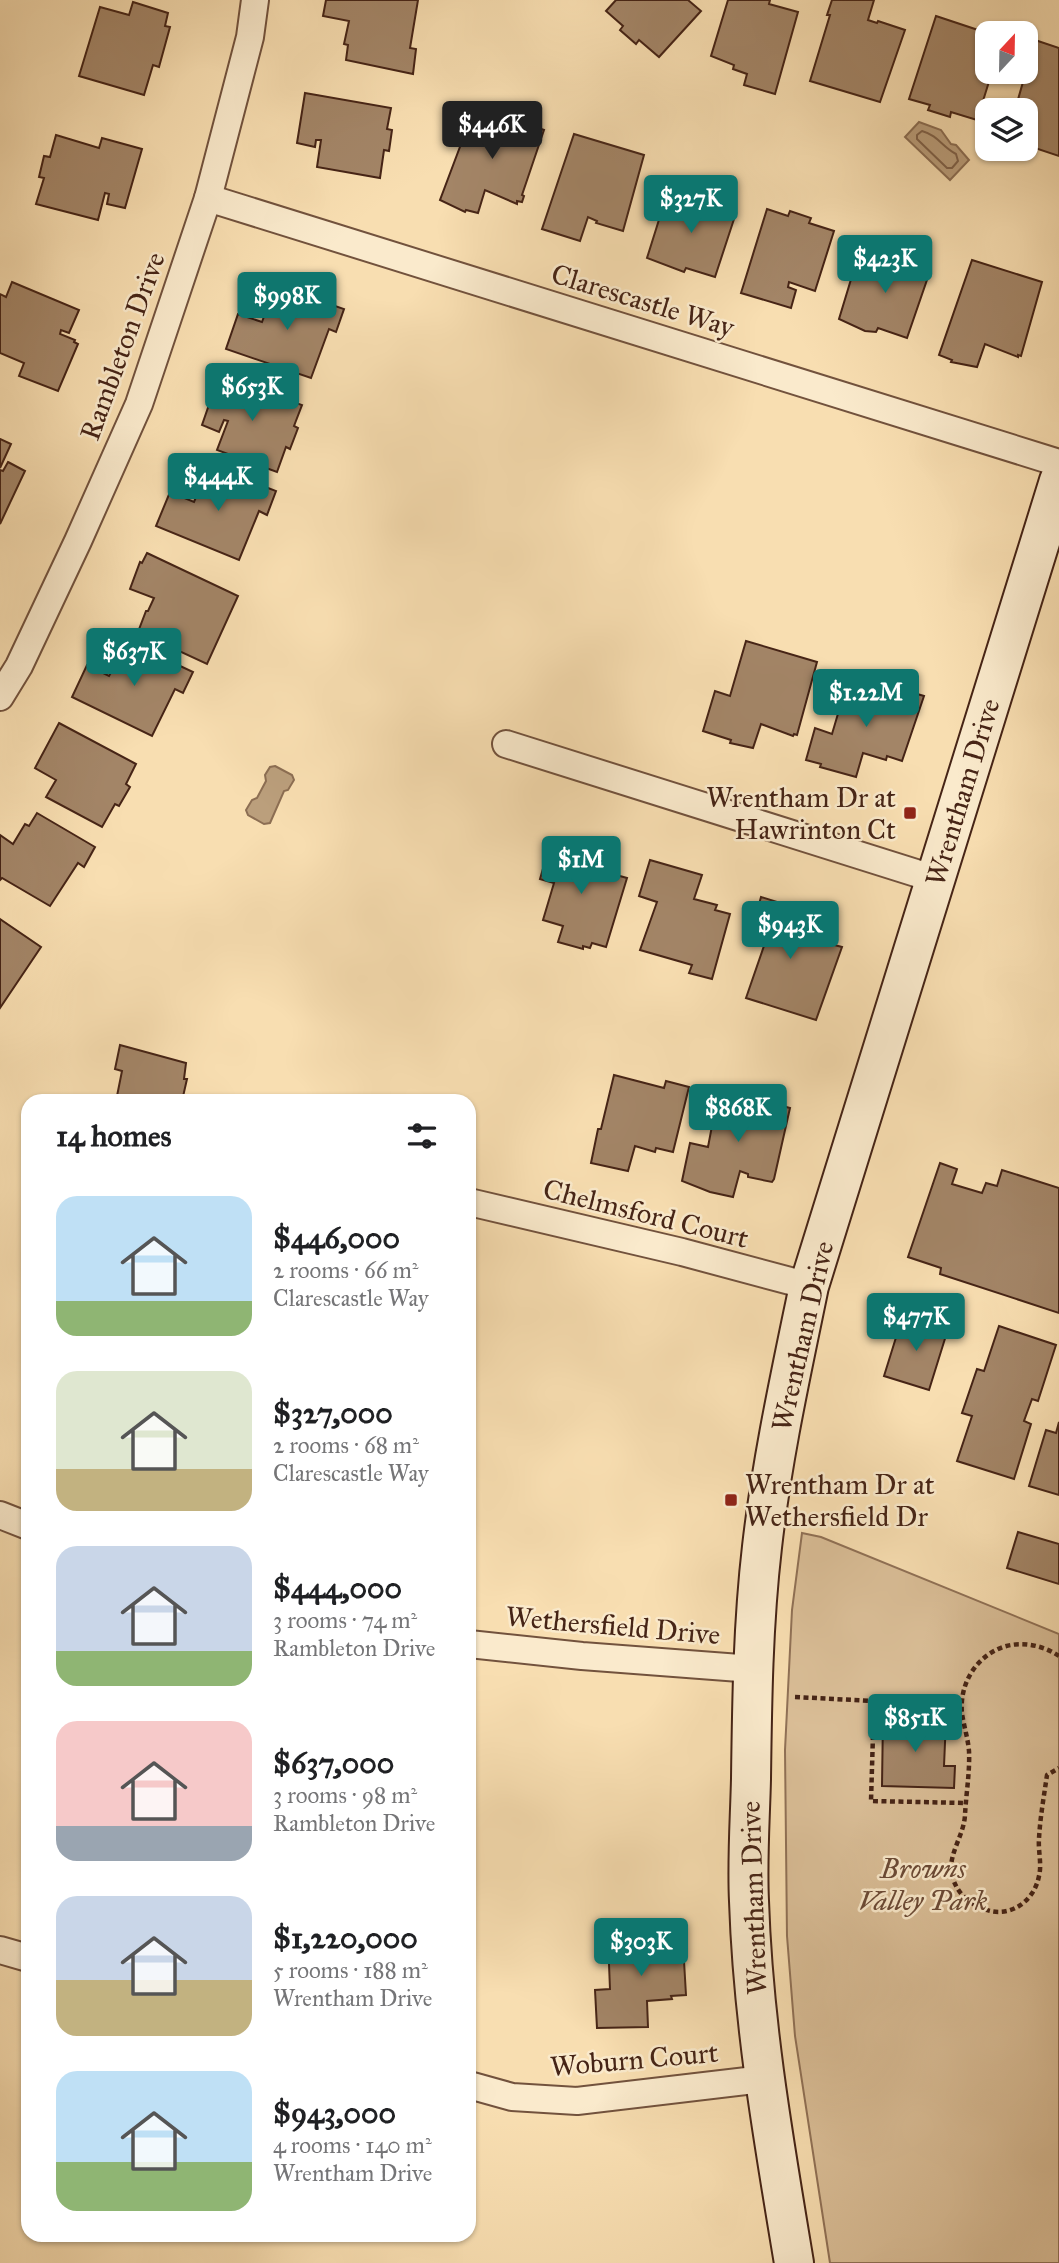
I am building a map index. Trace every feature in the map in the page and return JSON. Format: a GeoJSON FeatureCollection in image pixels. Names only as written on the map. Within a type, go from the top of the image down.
{"type":"FeatureCollection","features":[{"type":"Feature","properties":{"kind":"street","name":"Rambleton Drive"},"geometry":{"type":"LineString","coordinates":[[0,697],[19,666],[139,404],[208,198],[250,37],[255,0]]}},
{"type":"Feature","properties":{"kind":"street","name":"Clarescastle Way"},"geometry":{"type":"LineString","coordinates":[[208,198],[1059,463]]}},
{"type":"Feature","properties":{"kind":"street","name":"Wrentham Drive"},"geometry":{"type":"LineString","coordinates":[[793,2263],[764,2079],[748,1899],[753,1669],[762,1547],[768,1506],[781,1421],[809,1286],[1059,481]]}},
{"type":"Feature","properties":{"kind":"street"},"geometry":{"type":"LineString","coordinates":[[506,744],[935,879]]}},
{"type":"Feature","properties":{"kind":"street","name":"Chelmsford Court"},"geometry":{"type":"LineString","coordinates":[[476,1204],[682,1252],[809,1286]]}},
{"type":"Feature","properties":{"kind":"street"},"geometry":{"type":"LineString","coordinates":[[0,1515],[21,1522]]}},
{"type":"Feature","properties":{"kind":"street","name":"Wethersfield Drive"},"geometry":{"type":"LineString","coordinates":[[476,1645],[753,1669]]}},
{"type":"Feature","properties":{"kind":"street"},"geometry":{"type":"LineString","coordinates":[[0,1950],[21,1956]]}},
{"type":"Feature","properties":{"kind":"street","name":"Woburn Court"},"geometry":{"type":"LineString","coordinates":[[476,2087],[512,2097],[576,2101],[764,2079]]}},
{"type":"Feature","properties":{"kind":"path"},"geometry":{"type":"LineString","coordinates":[[1059,1656],[1041,1647],[1025,1644],[1008,1646],[992,1651],[976,1666],[965,1684],[961,1701],[969,1749],[965,1825],[952,1858],[951,1874],[957,1890],[970,1904],[988,1911],[1009,1911],[1024,1904],[1039,1877],[1038,1840],[1047,1775],[1059,1768]]}},
{"type":"Feature","properties":{"kind":"path"},"geometry":{"type":"LineString","coordinates":[[795,1697],[961,1701]]}},
{"type":"Feature","properties":{"kind":"path"},"geometry":{"type":"LineString","coordinates":[[874,1701],[871,1801],[966,1803]]}},
{"type":"Feature","properties":{"kind":"green space","name":"Browns Valley Park"},"geometry":{"type":"Polygon","coordinates":[[[802,1533],[821,1537],[1059,1634],[1059,2263],[830,2263],[795,2036],[787,1936],[785,1750],[792,1610],[802,1533]]]}},
{"type":"Feature","properties":{"kind":"water"},"geometry":{"type":"Polygon","coordinates":[[[919,122],[941,130],[951,144],[956,145],[969,160],[950,180],[905,137],[919,122]]]}},
{"type":"Feature","properties":{"kind":"water"},"geometry":{"type":"Polygon","coordinates":[[[275,766],[292,775],[294,780],[288,790],[284,791],[270,823],[264,824],[248,815],[246,810],[252,800],[257,798],[270,767],[275,766]]]}},
{"type":"Feature","properties":{"kind":"building"},"geometry":{"type":"Polygon","coordinates":[[[326,0],[418,0],[410,48],[416,49],[413,74],[346,60],[348,45],[344,44],[349,21],[323,16],[326,0]]]}},
{"type":"Feature","properties":{"kind":"building"},"geometry":{"type":"Polygon","coordinates":[[[616,0],[688,0],[701,11],[659,57],[639,40],[636,44],[620,30],[623,26],[606,11],[616,0]]]}},
{"type":"Feature","properties":{"kind":"building"},"geometry":{"type":"Polygon","coordinates":[[[728,0],[770,0],[769,4],[798,12],[775,94],[744,85],[747,74],[733,69],[734,65],[711,56],[728,0]]]}},
{"type":"Feature","properties":{"kind":"building"},"geometry":{"type":"Polygon","coordinates":[[[832,0],[874,0],[868,20],[905,30],[880,102],[810,81],[832,0]]]}},
{"type":"Feature","properties":{"kind":"building"},"geometry":{"type":"Polygon","coordinates":[[[133,2],[168,13],[165,26],[170,27],[159,67],[153,65],[144,95],[79,76],[100,7],[129,15],[133,2]]]}},
{"type":"Feature","properties":{"kind":"building"},"geometry":{"type":"Polygon","coordinates":[[[936,16],[975,29],[975,84],[988,84],[984,98],[975,98],[975,119],[951,112],[950,117],[928,110],[930,105],[909,99],[936,16]]]}},
{"type":"Feature","properties":{"kind":"building"},"geometry":{"type":"Polygon","coordinates":[[[1038,41],[1059,48],[1059,156],[1038,149],[1038,98],[1018,98],[1022,84],[1038,84],[1038,41]]]}},
{"type":"Feature","properties":{"kind":"building"},"geometry":{"type":"Polygon","coordinates":[[[305,93],[391,108],[387,129],[392,130],[389,151],[384,150],[380,178],[317,167],[321,140],[316,140],[315,147],[297,143],[305,93]]]}},
{"type":"Feature","properties":{"kind":"building"},"geometry":{"type":"Polygon","coordinates":[[[475,107],[544,130],[522,202],[517,201],[517,204],[485,190],[478,213],[465,212],[440,200],[475,107]]]}},
{"type":"Feature","properties":{"kind":"building"},"geometry":{"type":"Polygon","coordinates":[[[574,134],[644,155],[623,231],[596,223],[597,221],[588,217],[580,241],[542,229],[574,134]]]}},
{"type":"Feature","properties":{"kind":"building"},"geometry":{"type":"Polygon","coordinates":[[[56,135],[99,148],[102,138],[142,149],[125,208],[107,204],[109,194],[105,193],[98,220],[36,204],[44,178],[39,177],[44,156],[50,157],[56,135]]]}},
{"type":"Feature","properties":{"kind":"building"},"geometry":{"type":"Polygon","coordinates":[[[668,191],[736,213],[715,277],[686,268],[684,272],[647,258],[668,191]]]}},
{"type":"Feature","properties":{"kind":"building"},"geometry":{"type":"Polygon","coordinates":[[[767,209],[788,216],[790,211],[811,218],[809,223],[834,231],[815,291],[789,282],[788,287],[796,290],[791,308],[741,293],[767,209]]]}},
{"type":"Feature","properties":{"kind":"building"},"geometry":{"type":"Polygon","coordinates":[[[859,253],[897,265],[900,255],[930,265],[907,338],[878,328],[876,332],[865,331],[839,319],[859,253]]]}},
{"type":"Feature","properties":{"kind":"building"},"geometry":{"type":"Polygon","coordinates":[[[972,260],[1042,282],[1021,356],[985,344],[977,367],[951,362],[952,360],[939,355],[972,260]]]}},
{"type":"Feature","properties":{"kind":"building"},"geometry":{"type":"Polygon","coordinates":[[[12,282],[79,310],[69,333],[61,330],[60,334],[78,344],[58,391],[19,376],[24,363],[0,353],[0,294],[6,297],[12,282]]]}},
{"type":"Feature","properties":{"kind":"building"},"geometry":{"type":"Polygon","coordinates":[[[280,287],[344,309],[336,332],[329,329],[311,378],[226,349],[238,314],[262,322],[270,300],[273,302],[280,287]]]}},
{"type":"Feature","properties":{"kind":"building"},"geometry":{"type":"Polygon","coordinates":[[[219,376],[302,405],[294,426],[298,428],[290,449],[286,447],[277,472],[217,450],[228,421],[224,420],[219,432],[202,425],[219,376]]]}},
{"type":"Feature","properties":{"kind":"building"},"geometry":{"type":"Polygon","coordinates":[[[0,439],[11,444],[0,468],[0,439]]]}},
{"type":"Feature","properties":{"kind":"building"},"geometry":{"type":"Polygon","coordinates":[[[8,462],[25,471],[0,524],[0,470],[3,471],[8,462]]]}},
{"type":"Feature","properties":{"kind":"building"},"geometry":{"type":"Polygon","coordinates":[[[213,467],[262,488],[263,486],[276,491],[267,515],[259,511],[239,560],[156,526],[170,492],[194,502],[203,481],[206,482],[213,467]]]}},
{"type":"Feature","properties":{"kind":"building"},"geometry":{"type":"Polygon","coordinates":[[[147,553],[238,596],[207,664],[138,632],[154,598],[130,589],[140,562],[142,563],[147,553]]]}},
{"type":"Feature","properties":{"kind":"building"},"geometry":{"type":"Polygon","coordinates":[[[746,641],[817,662],[797,735],[793,736],[761,724],[753,748],[730,743],[731,740],[703,731],[715,691],[730,696],[746,641]]]}},
{"type":"Feature","properties":{"kind":"building"},"geometry":{"type":"Polygon","coordinates":[[[131,643],[193,672],[183,693],[175,689],[152,736],[72,697],[87,665],[109,676],[131,643]]]}},
{"type":"Feature","properties":{"kind":"building"},"geometry":{"type":"Polygon","coordinates":[[[848,680],[898,696],[900,689],[924,696],[902,761],[887,756],[886,760],[863,753],[856,777],[820,767],[821,764],[806,760],[815,728],[832,734],[848,680]]]}},
{"type":"Feature","properties":{"kind":"building"},"geometry":{"type":"Polygon","coordinates":[[[59,723],[136,764],[126,784],[130,787],[119,806],[115,804],[102,827],[46,797],[56,780],[35,768],[59,723]]]}},
{"type":"Feature","properties":{"kind":"building"},"geometry":{"type":"Polygon","coordinates":[[[37,813],[95,847],[84,867],[78,863],[50,906],[2,878],[0,880],[0,835],[13,844],[25,824],[29,826],[37,813]]]}},
{"type":"Feature","properties":{"kind":"building"},"geometry":{"type":"Polygon","coordinates":[[[551,841],[601,857],[599,860],[604,862],[602,871],[627,878],[606,947],[592,943],[590,948],[583,946],[583,949],[558,942],[563,926],[543,920],[554,883],[540,879],[551,841]]]}},
{"type":"Feature","properties":{"kind":"building"},"geometry":{"type":"Polygon","coordinates":[[[650,860],[702,875],[694,899],[717,905],[715,910],[730,914],[712,979],[689,973],[692,965],[640,950],[657,902],[639,896],[650,860]]]}},
{"type":"Feature","properties":{"kind":"building"},"geometry":{"type":"Polygon","coordinates":[[[761,897],[812,913],[804,937],[842,947],[816,1020],[746,998],[765,943],[749,939],[761,897]]]}},
{"type":"Feature","properties":{"kind":"building"},"geometry":{"type":"Polygon","coordinates":[[[0,919],[41,947],[0,1008],[0,919]]]}},
{"type":"Feature","properties":{"kind":"building"},"geometry":{"type":"Polygon","coordinates":[[[120,1045],[186,1063],[184,1079],[187,1079],[184,1094],[117,1094],[122,1071],[115,1069],[120,1045]]]}},
{"type":"Feature","properties":{"kind":"building"},"geometry":{"type":"Polygon","coordinates":[[[614,1075],[664,1088],[666,1081],[689,1087],[673,1152],[656,1148],[655,1152],[635,1146],[628,1171],[591,1163],[614,1075]]]}},
{"type":"Feature","properties":{"kind":"building"},"geometry":{"type":"Polygon","coordinates":[[[719,1089],[790,1108],[774,1179],[772,1182],[748,1177],[748,1174],[740,1171],[733,1197],[710,1192],[682,1181],[690,1143],[708,1147],[719,1089]]]}},
{"type":"Feature","properties":{"kind":"building"},"geometry":{"type":"Polygon","coordinates":[[[940,1163],[957,1169],[952,1184],[982,1193],[986,1183],[997,1186],[1002,1170],[1059,1188],[1059,1313],[940,1274],[941,1268],[908,1257],[940,1163]]]}},
{"type":"Feature","properties":{"kind":"building"},"geometry":{"type":"Polygon","coordinates":[[[903,1315],[948,1329],[929,1390],[884,1376],[903,1315]]]}},
{"type":"Feature","properties":{"kind":"building"},"geometry":{"type":"Polygon","coordinates":[[[999,1326],[1056,1345],[1038,1401],[1032,1399],[1024,1421],[1031,1424],[1014,1479],[957,1461],[972,1416],[962,1413],[977,1369],[984,1371],[999,1326]]]}},
{"type":"Feature","properties":{"kind":"building"},"geometry":{"type":"Polygon","coordinates":[[[1059,1422],[1059,1495],[1029,1486],[1046,1430],[1056,1433],[1059,1422]]]}},
{"type":"Feature","properties":{"kind":"building"},"geometry":{"type":"Polygon","coordinates":[[[1018,1532],[1059,1544],[1059,1584],[1007,1568],[1018,1532]]]}},
{"type":"Feature","properties":{"kind":"building"},"geometry":{"type":"Polygon","coordinates":[[[883,1717],[946,1719],[944,1766],[955,1766],[954,1788],[882,1786],[883,1717]]]}},
{"type":"Feature","properties":{"kind":"building"},"geometry":{"type":"Polygon","coordinates":[[[682,1927],[686,1995],[647,2001],[648,2027],[597,2028],[595,1990],[610,1989],[608,1939],[659,1936],[658,1928],[682,1927]]]}},
{"type":"Feature","properties":{"kind":"place","name":"Wrentham Dr at Hawrinton Ct"},"geometry":{"type":"Point","coordinates":[910,813]}},
{"type":"Feature","properties":{"kind":"place","name":"Wrentham Dr at Wethersfield Dr"},"geometry":{"type":"Point","coordinates":[731,1500]}}]}
